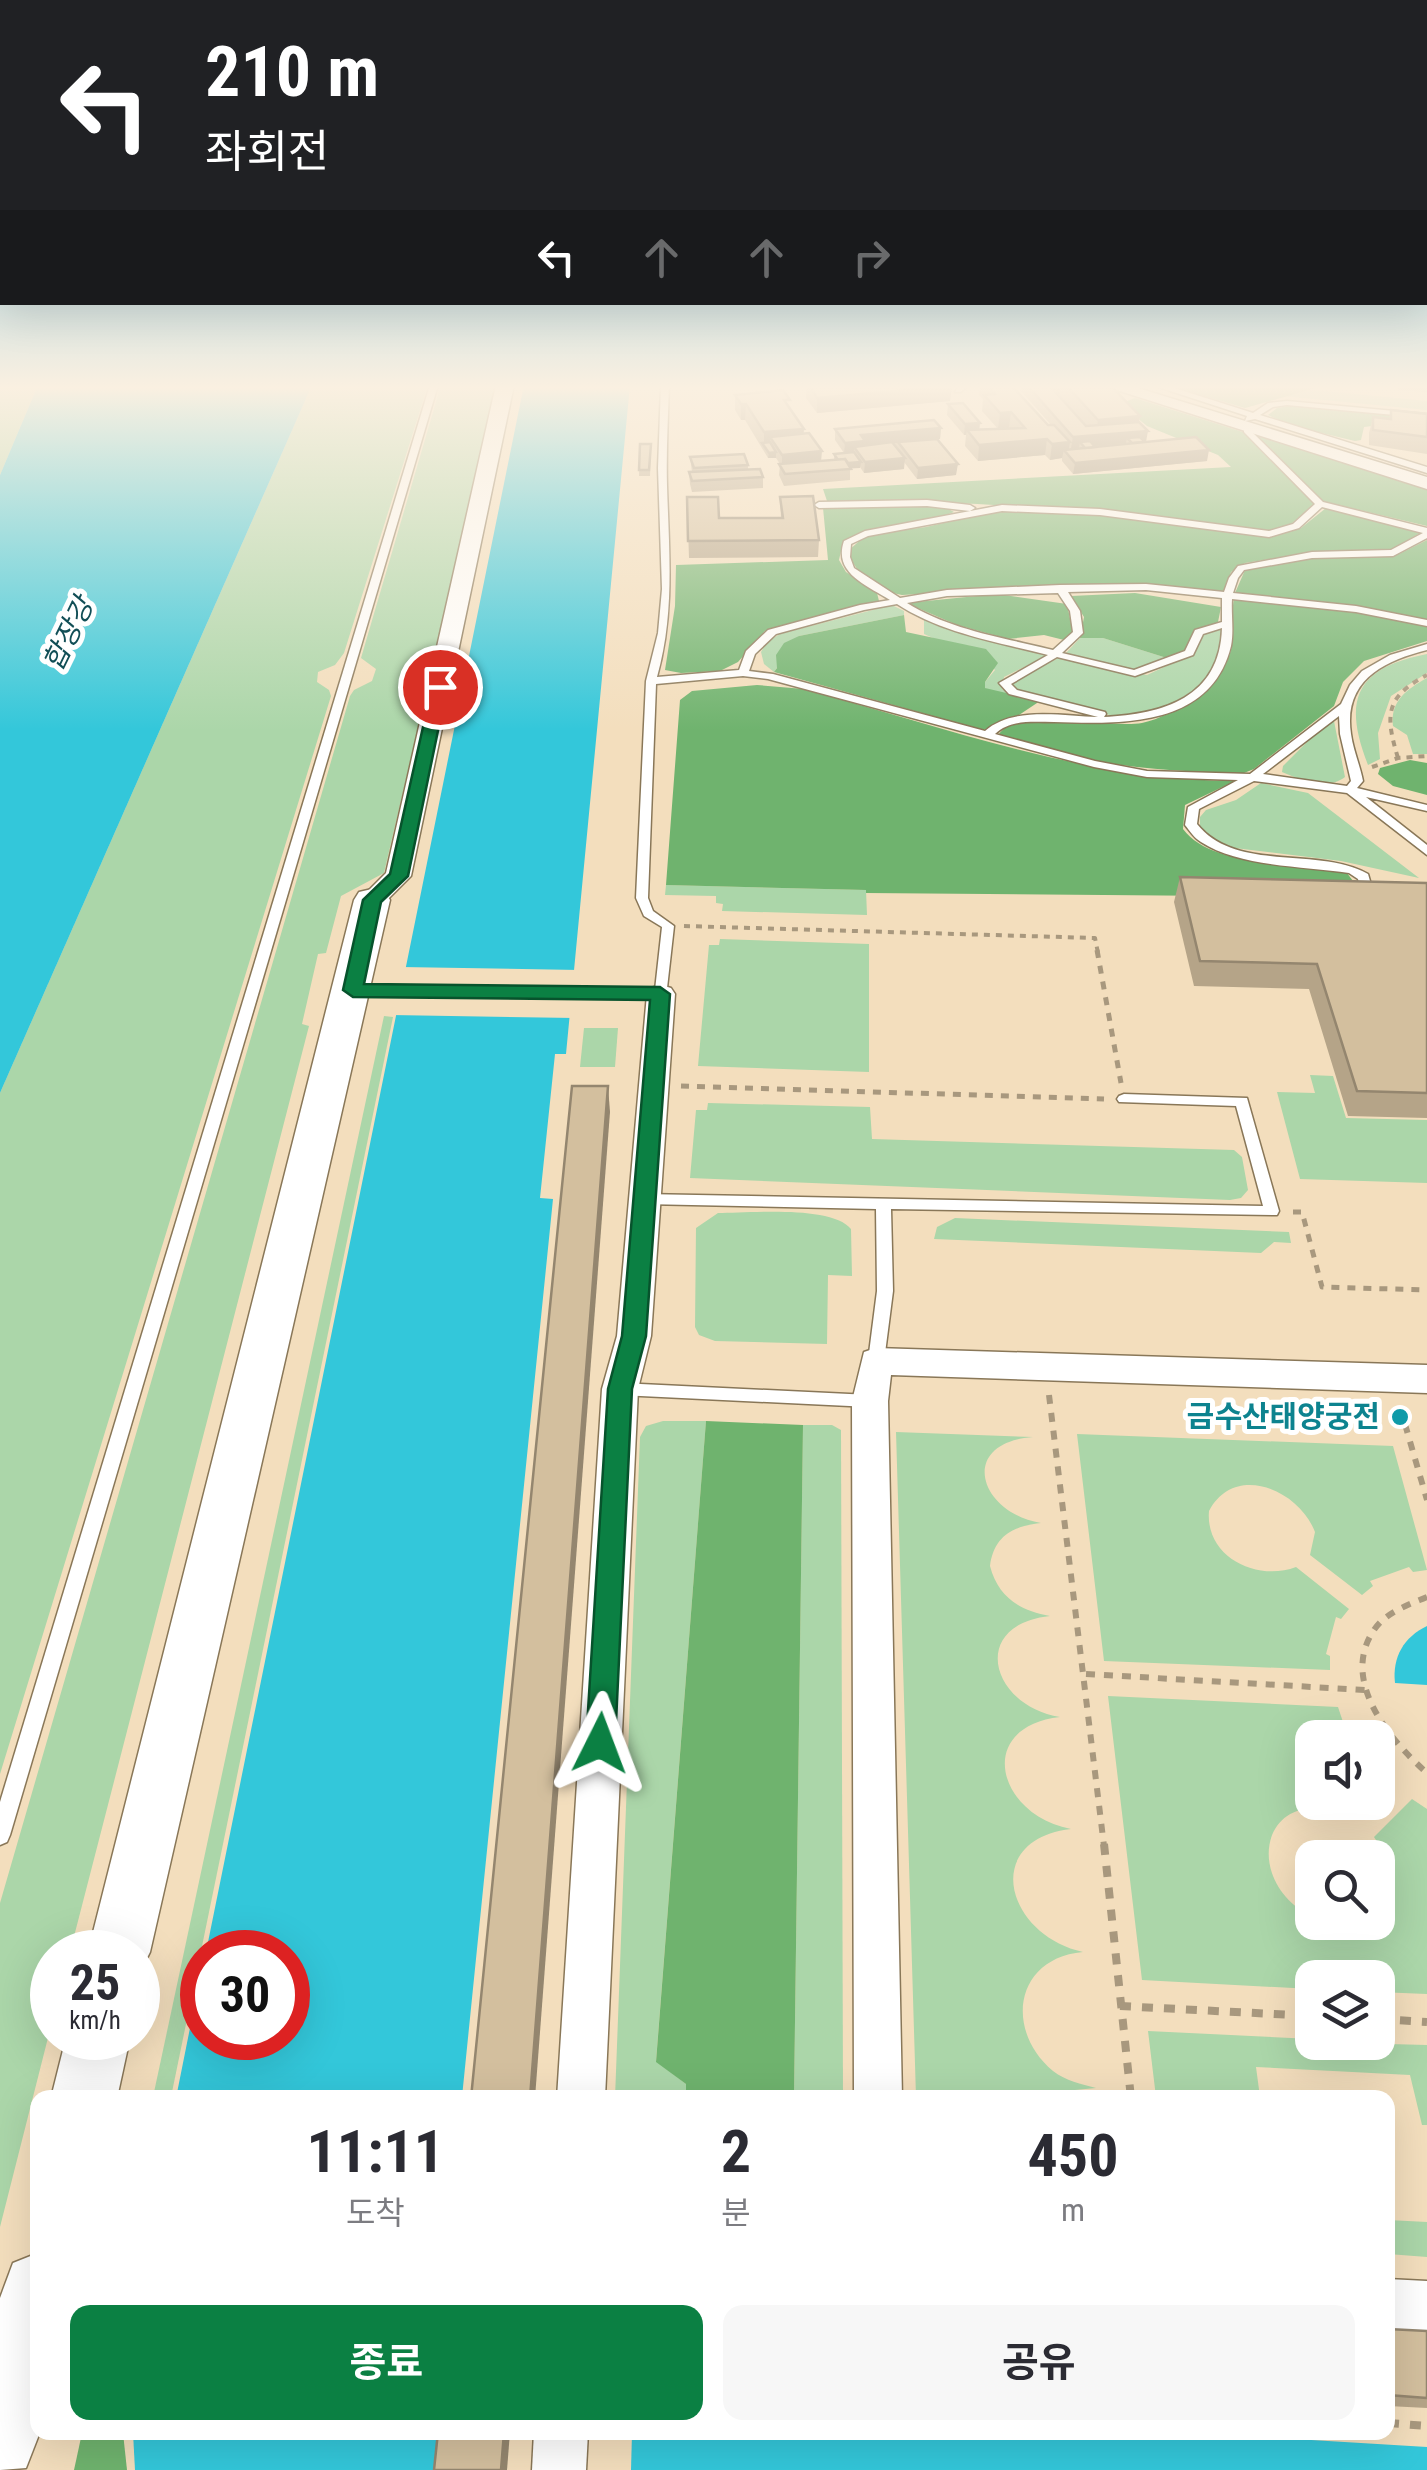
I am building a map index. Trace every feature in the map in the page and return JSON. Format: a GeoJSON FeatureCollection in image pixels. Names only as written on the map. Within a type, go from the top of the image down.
{"type":"FeatureCollection","features":[{"type":"Feature","properties":{"kind":"street"},"geometry":{"type":"LineString","coordinates":[[125,1930],[370,990],[372,900],[398,876],[480,500]]}},
{"type":"Feature","properties":{"kind":"street"},"geometry":{"type":"LineString","coordinates":[[581,2090],[620,1389],[634,1336],[660,994]]}},
{"type":"Feature","properties":{"kind":"street"},"geometry":{"type":"LineString","coordinates":[[878,2090],[873,1381],[1045,1366],[1427,1379]]}},
{"type":"Feature","properties":{"kind":"street"},"geometry":{"type":"LineString","coordinates":[[86,2090],[93,2060]]}},
{"type":"Feature","properties":{"kind":"street"},"geometry":{"type":"LineString","coordinates":[[1395,2305],[1427,2307]]}},
{"type":"Feature","properties":{"kind":"street"},"geometry":{"type":"LineString","coordinates":[[0,2442],[30,2320]]}},
{"type":"Feature","properties":{"kind":"street"},"geometry":{"type":"LineString","coordinates":[[559,2470],[561,2440]]}},
{"type":"Feature","properties":{"kind":"lane"},"geometry":{"type":"LineString","coordinates":[[0,1835],[399,500]]}},
{"type":"Feature","properties":{"kind":"lane"},"geometry":{"type":"LineString","coordinates":[[370,990],[660,994],[668,926],[648,914],[642,898],[651,681],[669,606],[664,500]]}},
{"type":"Feature","properties":{"kind":"lane"},"geometry":{"type":"LineString","coordinates":[[1317,500],[1427,532]]}},
{"type":"Feature","properties":{"kind":"lane"},"geometry":{"type":"LineString","coordinates":[[819,505],[927,503],[979,509],[1039,508],[1269,534],[1296,526],[1320,504]]}},
{"type":"Feature","properties":{"kind":"lane"},"geometry":{"type":"LineString","coordinates":[[979,509],[923,525],[865,534],[847,543],[844,560],[850,570],[894,600],[956,628],[1142,672],[1190,652],[1199,632],[1224,624]]}},
{"type":"Feature","properties":{"kind":"lane"},"geometry":{"type":"LineString","coordinates":[[988,734],[998,725],[1017,719],[1117,720],[1153,716],[1196,692],[1211,678],[1225,652],[1224,624],[1236,572],[1249,565],[1332,554],[1404,550],[1427,532]]}},
{"type":"Feature","properties":{"kind":"lane"},"geometry":{"type":"LineString","coordinates":[[743,673],[750,653],[772,632],[894,600],[947,594],[1146,587],[1356,609],[1427,623]]}},
{"type":"Feature","properties":{"kind":"lane"},"geometry":{"type":"LineString","coordinates":[[1060,588],[1075,611],[1078,634],[1057,654],[1006,679],[1006,688],[1117,720]]}},
{"type":"Feature","properties":{"kind":"lane"},"geometry":{"type":"LineString","coordinates":[[915,628],[917,613]]}},
{"type":"Feature","properties":{"kind":"lane"},"geometry":{"type":"LineString","coordinates":[[1350,790],[1358,781],[1345,733],[1346,705],[1355,683],[1371,665],[1427,647]]}},
{"type":"Feature","properties":{"kind":"lane"},"geometry":{"type":"LineString","coordinates":[[651,681],[743,673],[769,676],[1094,764],[1147,774],[1253,777],[1350,790],[1427,808]]}},
{"type":"Feature","properties":{"kind":"lane"},"geometry":{"type":"LineString","coordinates":[[1340,898],[1359,897],[1366,888],[1364,877],[1325,864],[1222,850],[1201,841],[1190,828],[1194,808],[1253,777],[1346,705]]}},
{"type":"Feature","properties":{"kind":"lane"},"geometry":{"type":"LineString","coordinates":[[1350,790],[1427,851]]}},
{"type":"Feature","properties":{"kind":"lane"},"geometry":{"type":"LineString","coordinates":[[642,1199],[1272,1211],[1242,1101],[1124,1100]]}},
{"type":"Feature","properties":{"kind":"lane"},"geometry":{"type":"LineString","coordinates":[[620,1389],[873,1381],[885,1291],[884,1202]]}},
{"type":"Feature","properties":{"kind":"path"},"geometry":{"type":"LineString","coordinates":[[1398,758],[1390,730],[1390,708],[1404,689],[1427,675]]}},
{"type":"Feature","properties":{"kind":"path"},"geometry":{"type":"LineString","coordinates":[[1356,772],[1398,758],[1427,756]]}},
{"type":"Feature","properties":{"kind":"path"},"geometry":{"type":"LineString","coordinates":[[668,926],[1094,938],[1124,1100],[710,1086]]}},
{"type":"Feature","properties":{"kind":"path"},"geometry":{"type":"LineString","coordinates":[[1272,1211],[1302,1212],[1322,1287],[1427,1290]]}},
{"type":"Feature","properties":{"kind":"path"},"geometry":{"type":"LineString","coordinates":[[1045,1366],[1086,1674],[1130,2090]]}},
{"type":"Feature","properties":{"kind":"path"},"geometry":{"type":"LineString","coordinates":[[1392,1378],[1427,1500]]}},
{"type":"Feature","properties":{"kind":"path"},"geometry":{"type":"LineString","coordinates":[[1427,1597],[1389,1613],[1375,1628],[1366,1646],[1363,1667],[1374,1714],[1388,1737],[1427,1773]]}},
{"type":"Feature","properties":{"kind":"path"},"geometry":{"type":"LineString","coordinates":[[1086,1674],[1366,1690]]}},
{"type":"Feature","properties":{"kind":"path"},"geometry":{"type":"LineString","coordinates":[[1120,2006],[1295,2015]]}},
{"type":"Feature","properties":{"kind":"path"},"geometry":{"type":"LineString","coordinates":[[1395,2020],[1427,2022]]}},
{"type":"Feature","properties":{"kind":"path"},"geometry":{"type":"LineString","coordinates":[[1395,2424],[1427,2426]]}},
{"type":"Feature","properties":{"kind":"green space"},"geometry":{"type":"Polygon","coordinates":[[[261,500],[392,500],[344,653],[335,665],[318,672],[317,682],[331,696],[0,1774],[0,1093],[261,500]]]}},
{"type":"Feature","properties":{"kind":"green space"},"geometry":{"type":"Polygon","coordinates":[[[407,500],[471,500],[384,873],[341,896],[326,953],[318,954],[302,1024],[309,1026],[76,1930],[30,1930],[30,2060],[42,2060],[35,2090],[30,2090],[30,2109],[0,2227],[0,1903],[350,696],[372,681],[376,669],[361,658],[407,500]]]}},
{"type":"Feature","properties":{"kind":"green space"},"geometry":{"type":"Polygon","coordinates":[[[1310,500],[1314,504],[1290,525],[1269,532],[1048,509],[938,502],[827,501],[1310,500]]]}},
{"type":"Feature","properties":{"kind":"green space"},"geometry":{"type":"Polygon","coordinates":[[[1427,500],[1427,526],[1321,501],[1427,500]]]}},
{"type":"Feature","properties":{"kind":"green space"},"geometry":{"type":"Polygon","coordinates":[[[943,506],[954,512],[922,524],[862,532],[843,542],[839,560],[846,572],[877,593],[879,601],[765,631],[738,662],[720,671],[665,670],[675,606],[676,565],[828,560],[823,508],[943,506]]]}},
{"type":"Feature","properties":{"kind":"green space"},"geometry":{"type":"Polygon","coordinates":[[[1326,508],[1422,532],[1391,550],[1310,553],[1245,563],[1231,572],[1224,593],[1090,584],[902,595],[868,580],[848,551],[866,535],[926,527],[1003,509],[1100,514],[1271,536],[1301,528],[1326,508]]]}},
{"type":"Feature","properties":{"kind":"green space"},"geometry":{"type":"Polygon","coordinates":[[[1427,540],[1427,620],[1355,606],[1235,593],[1245,570],[1311,557],[1399,554],[1427,540]]]}},
{"type":"Feature","properties":{"kind":"green space"},"geometry":{"type":"Polygon","coordinates":[[[1135,593],[1221,607],[1218,622],[1196,631],[1186,650],[1170,659],[1103,638],[1080,638],[1084,617],[1071,596],[1135,593]]]}},
{"type":"Feature","properties":{"kind":"green space"},"geometry":{"type":"Polygon","coordinates":[[[997,594],[1067,604],[1073,633],[1068,641],[1044,635],[1008,639],[957,625],[906,603],[997,594]]]}},
{"type":"Feature","properties":{"kind":"green space"},"geometry":{"type":"Polygon","coordinates":[[[1234,599],[1356,611],[1423,625],[1427,627],[1427,641],[1364,661],[1343,682],[1334,706],[1244,773],[1120,765],[1059,753],[999,734],[1025,721],[1142,723],[1180,707],[1209,686],[1227,660],[1233,640],[1234,599]]]}},
{"type":"Feature","properties":{"kind":"green space"},"geometry":{"type":"Polygon","coordinates":[[[892,605],[904,611],[904,615],[799,636],[774,672],[764,664],[761,652],[767,642],[780,634],[892,605]]]}},
{"type":"Feature","properties":{"kind":"green space"},"geometry":{"type":"Polygon","coordinates":[[[904,615],[906,632],[986,649],[998,663],[985,688],[1040,701],[1016,717],[983,730],[774,672],[776,655],[784,643],[799,636],[904,615]]]}},
{"type":"Feature","properties":{"kind":"green space"},"geometry":{"type":"Polygon","coordinates":[[[924,619],[1048,655],[1004,677],[1002,689],[1010,693],[993,693],[985,688],[985,682],[995,670],[971,646],[942,642],[924,634],[924,619]]]}},
{"type":"Feature","properties":{"kind":"green space"},"geometry":{"type":"Polygon","coordinates":[[[1222,629],[1222,652],[1193,691],[1169,705],[1124,719],[1010,687],[1012,680],[1061,657],[1147,675],[1192,654],[1201,635],[1222,629]]]}},
{"type":"Feature","properties":{"kind":"green space"},"geometry":{"type":"Polygon","coordinates":[[[1080,638],[1103,638],[1170,659],[1134,670],[1066,653],[1080,638]]]}},
{"type":"Feature","properties":{"kind":"green space"},"geometry":{"type":"Polygon","coordinates":[[[1427,654],[1427,673],[1391,696],[1378,733],[1380,759],[1368,765],[1356,723],[1361,691],[1383,668],[1427,654]]]}},
{"type":"Feature","properties":{"kind":"green space"},"geometry":{"type":"Polygon","coordinates":[[[1427,678],[1427,754],[1413,754],[1407,735],[1393,726],[1394,710],[1401,697],[1427,678]]]}},
{"type":"Feature","properties":{"kind":"green space"},"geometry":{"type":"Polygon","coordinates":[[[757,685],[804,689],[1071,762],[1125,772],[1235,781],[1185,805],[1183,829],[1196,842],[1236,857],[1347,873],[1356,885],[1222,896],[866,893],[666,885],[680,700],[692,691],[757,685]]]}},
{"type":"Feature","properties":{"kind":"green space"},"geometry":{"type":"Polygon","coordinates":[[[1334,721],[1345,777],[1322,784],[1282,772],[1283,766],[1314,735],[1334,721]]]}},
{"type":"Feature","properties":{"kind":"green space"},"geometry":{"type":"Polygon","coordinates":[[[1410,760],[1427,763],[1427,795],[1393,786],[1378,774],[1380,768],[1410,760]]]}},
{"type":"Feature","properties":{"kind":"green space"},"geometry":{"type":"Polygon","coordinates":[[[1261,783],[1308,793],[1419,878],[1341,861],[1226,847],[1207,838],[1200,829],[1200,817],[1206,810],[1236,800],[1261,783]]]}},
{"type":"Feature","properties":{"kind":"green space"},"geometry":{"type":"Polygon","coordinates":[[[666,885],[866,890],[867,915],[722,911],[723,904],[716,903],[716,896],[665,895],[666,885]]]}},
{"type":"Feature","properties":{"kind":"green space"},"geometry":{"type":"Polygon","coordinates":[[[720,939],[869,944],[869,1072],[698,1066],[709,945],[719,945],[720,939]]]}},
{"type":"Feature","properties":{"kind":"green space"},"geometry":{"type":"Polygon","coordinates":[[[384,1016],[393,1017],[205,1930],[189,1930],[384,1016]]]}},
{"type":"Feature","properties":{"kind":"green space"},"geometry":{"type":"Polygon","coordinates":[[[584,1028],[618,1028],[615,1067],[580,1067],[584,1028]]]}},
{"type":"Feature","properties":{"kind":"green space"},"geometry":{"type":"Polygon","coordinates":[[[1310,1075],[1333,1076],[1346,1118],[1427,1120],[1427,1183],[1300,1179],[1277,1092],[1315,1093],[1310,1075]]]}},
{"type":"Feature","properties":{"kind":"green space"},"geometry":{"type":"Polygon","coordinates":[[[708,1103],[870,1107],[872,1139],[1234,1150],[1242,1157],[1248,1190],[1241,1198],[1230,1200],[690,1178],[696,1110],[707,1110],[708,1103]]]}},
{"type":"Feature","properties":{"kind":"green space"},"geometry":{"type":"Polygon","coordinates":[[[718,1213],[809,1213],[841,1221],[851,1229],[852,1276],[828,1275],[827,1344],[715,1341],[699,1335],[695,1327],[696,1228],[718,1213]]]}},
{"type":"Feature","properties":{"kind":"green space"},"geometry":{"type":"Polygon","coordinates":[[[955,1218],[1289,1232],[1291,1243],[1274,1242],[1261,1253],[934,1239],[937,1227],[955,1218]]]}},
{"type":"Feature","properties":{"kind":"green space"},"geometry":{"type":"Polygon","coordinates":[[[663,1421],[706,1421],[656,2061],[686,2084],[686,2090],[615,2090],[640,1437],[646,1426],[663,1421]]]}},
{"type":"Feature","properties":{"kind":"green space"},"geometry":{"type":"Polygon","coordinates":[[[706,1421],[803,1425],[794,2090],[686,2090],[686,2084],[656,2062],[706,1421]]]}},
{"type":"Feature","properties":{"kind":"green space"},"geometry":{"type":"Polygon","coordinates":[[[803,1425],[832,1425],[841,1430],[843,2090],[794,2090],[803,1425]]]}},
{"type":"Feature","properties":{"kind":"green space"},"geometry":{"type":"Polygon","coordinates":[[[896,1432],[1033,1437],[1009,1442],[993,1452],[986,1464],[985,1478],[991,1493],[1003,1506],[1020,1517],[1041,1523],[1006,1534],[996,1547],[990,1566],[999,1586],[1012,1601],[1050,1616],[1024,1622],[1007,1634],[999,1649],[998,1666],[1005,1683],[1018,1698],[1036,1710],[1060,1717],[1033,1724],[1015,1737],[1006,1753],[1006,1772],[1012,1790],[1026,1807],[1046,1821],[1071,1829],[1042,1837],[1024,1850],[1015,1868],[1014,1888],[1021,1909],[1036,1927],[1057,1942],[1083,1952],[1060,1957],[1043,1967],[1024,1998],[1023,2017],[1037,2054],[1053,2071],[1096,2088],[916,2090],[896,1432]]]}},
{"type":"Feature","properties":{"kind":"green space"},"geometry":{"type":"Polygon","coordinates":[[[1077,1434],[1393,1446],[1427,1570],[1413,1572],[1409,1567],[1370,1581],[1373,1586],[1362,1595],[1310,1555],[1315,1532],[1295,1504],[1266,1487],[1234,1488],[1220,1496],[1209,1511],[1215,1541],[1224,1553],[1236,1562],[1265,1571],[1296,1567],[1349,1609],[1341,1619],[1336,1617],[1326,1654],[1330,1656],[1330,1670],[1104,1661],[1077,1434]]]}},
{"type":"Feature","properties":{"kind":"green space"},"geometry":{"type":"Polygon","coordinates":[[[1108,1696],[1338,1707],[1342,1720],[1295,1720],[1295,1813],[1282,1821],[1272,1837],[1269,1857],[1274,1879],[1295,1905],[1295,1940],[1395,1940],[1395,1840],[1374,1837],[1412,1799],[1427,1809],[1427,1994],[1395,1993],[1395,1960],[1295,1960],[1295,1988],[1142,1980],[1108,1696]]]}},
{"type":"Feature","properties":{"kind":"green space"},"geometry":{"type":"Polygon","coordinates":[[[180,1971],[180,2053],[172,2090],[154,2090],[180,1971]]]}},
{"type":"Feature","properties":{"kind":"green space"},"geometry":{"type":"Polygon","coordinates":[[[1148,2031],[1295,2038],[1295,2060],[1395,2060],[1395,2044],[1427,2045],[1427,2125],[1422,2125],[1410,2075],[1256,2067],[1259,2090],[1155,2090],[1148,2031]]]}},
{"type":"Feature","properties":{"kind":"green space"},"geometry":{"type":"Polygon","coordinates":[[[1395,2220],[1427,2222],[1427,2257],[1395,2255],[1395,2220]]]}},
{"type":"Feature","properties":{"kind":"green space"},"geometry":{"type":"Polygon","coordinates":[[[80,2440],[124,2440],[127,2470],[74,2470],[80,2440]]]}},
{"type":"Feature","properties":{"kind":"water","name":"합장강"},"geometry":{"type":"Polygon","coordinates":[[[0,500],[261,500],[0,1093],[0,500]]]}},
{"type":"Feature","properties":{"kind":"water"},"geometry":{"type":"Polygon","coordinates":[[[501,500],[619,500],[566,1054],[555,1054],[540,1198],[553,1199],[463,2090],[178,2090],[184,2060],[310,2060],[310,1930],[210,1930],[501,500]]]}},
{"type":"Feature","properties":{"kind":"water"},"geometry":{"type":"Polygon","coordinates":[[[1427,1626],[1427,1685],[1395,1683],[1401,1649],[1427,1626]]]}},
{"type":"Feature","properties":{"kind":"water"},"geometry":{"type":"Polygon","coordinates":[[[133,2440],[1312,2440],[1427,2447],[1427,2470],[135,2470],[133,2440]]]}},
{"type":"Feature","properties":{"kind":"pier"},"geometry":{"type":"Polygon","coordinates":[[[401,967],[579,970],[575,1018],[391,1015],[401,967]]]}},
{"type":"Feature","properties":{"kind":"pier"},"geometry":{"type":"Polygon","coordinates":[[[441,2440],[632,2440],[631,2470],[438,2470],[441,2440]]]}},
{"type":"Feature","properties":{"kind":"building"},"geometry":{"type":"Polygon","coordinates":[[[687,500],[718,500],[719,518],[783,518],[780,500],[814,500],[819,540],[688,541],[687,500]]]}},
{"type":"Feature","properties":{"kind":"building"},"geometry":{"type":"Polygon","coordinates":[[[1180,877],[1427,883],[1427,1093],[1357,1091],[1317,964],[1200,961],[1180,877]]]}},
{"type":"Feature","properties":{"kind":"building"},"geometry":{"type":"Polygon","coordinates":[[[572,1086],[608,1086],[531,2090],[472,2090],[572,1086]]]}},
{"type":"Feature","properties":{"kind":"building"},"geometry":{"type":"Polygon","coordinates":[[[1395,2329],[1427,2331],[1427,2398],[1395,2396],[1395,2329]]]}},
{"type":"Feature","properties":{"kind":"building"},"geometry":{"type":"Polygon","coordinates":[[[437,2440],[503,2440],[501,2470],[434,2470],[437,2440]]]}},
{"type":"Feature","properties":{"kind":"place","name":"금수산태양궁전"},"geometry":{"type":"Point","coordinates":[1400,1417]}},
{"type":"Feature","properties":{"kind":"route"},"geometry":{"type":"LineString","coordinates":[[440,687],[398,876],[372,900],[353,990],[660,994],[634,1336],[620,1389],[600,1743]]}}]}
